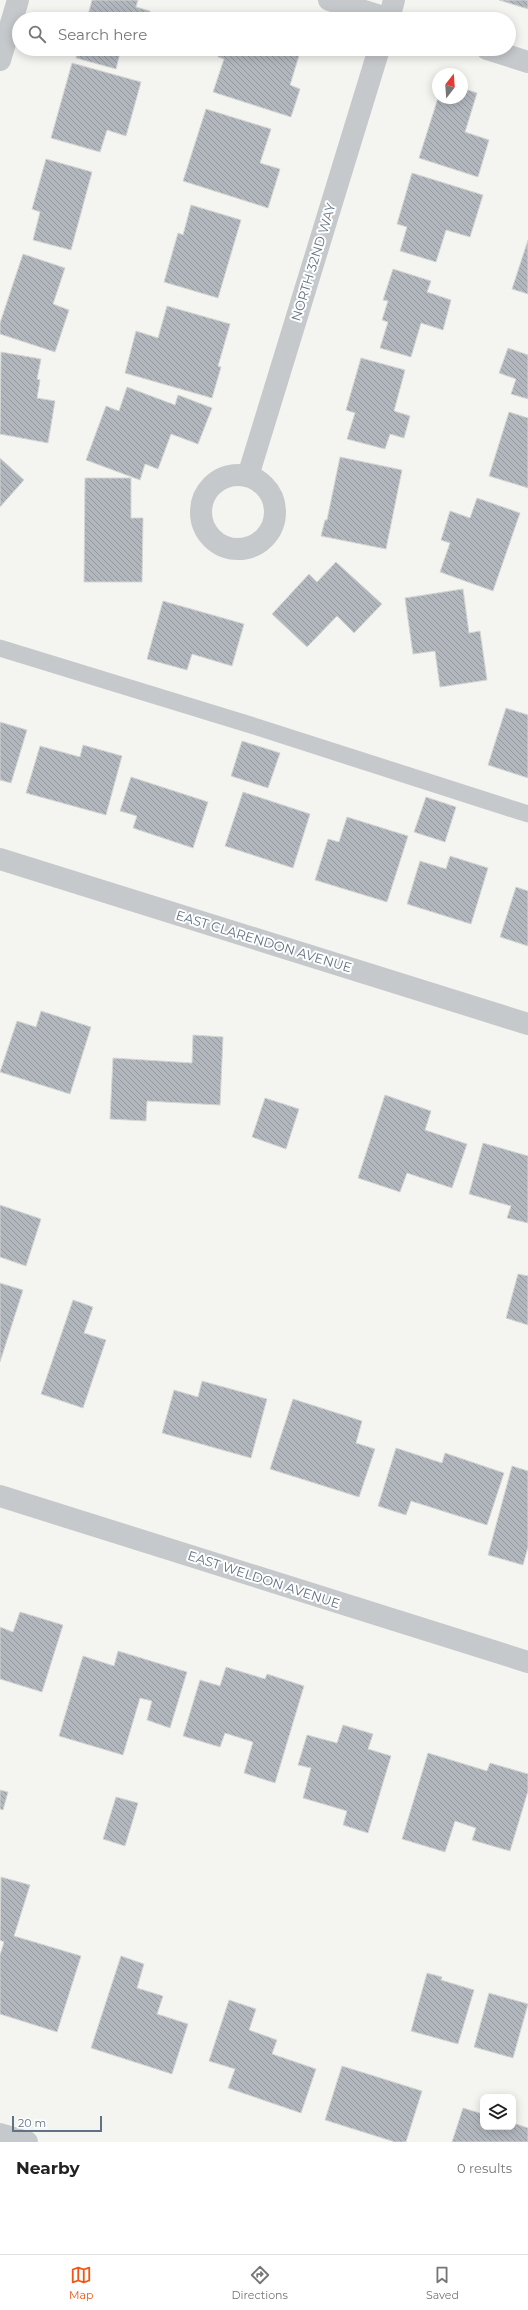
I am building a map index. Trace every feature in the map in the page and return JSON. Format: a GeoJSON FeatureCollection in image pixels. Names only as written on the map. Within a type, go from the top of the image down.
{"type":"FeatureCollection","features":[{"type":"Feature","properties":{"kind":"street"},"geometry":{"type":"LineString","coordinates":[[14,12],[18,0]]}},
{"type":"Feature","properties":{"kind":"street"},"geometry":{"type":"LineString","coordinates":[[329,0],[367,12]]}},
{"type":"Feature","properties":{"kind":"street"},"geometry":{"type":"LineString","coordinates":[[391,12],[394,0]]}},
{"type":"Feature","properties":{"kind":"street"},"geometry":{"type":"LineString","coordinates":[[0,60],[12,20]]}},
{"type":"Feature","properties":{"kind":"street","name":"NORTH 32ND WAY"},"geometry":{"type":"LineString","coordinates":[[248,476],[377,56]]}},
{"type":"Feature","properties":{"kind":"street"},"geometry":{"type":"LineString","coordinates":[[509,56],[528,62]]}},
{"type":"Feature","properties":{"kind":"street","name":"EAST CLARENDON AVENUE"},"geometry":{"type":"LineString","coordinates":[[0,859],[528,1024]]}},
{"type":"Feature","properties":{"kind":"street","name":"EAST WELDON AVENUE"},"geometry":{"type":"LineString","coordinates":[[0,1496],[528,1662]]}},
{"type":"Feature","properties":{"kind":"street"},"geometry":{"type":"LineString","coordinates":[[0,2134],[27,2142]]}},
{"type":"Feature","properties":{"kind":"lane"},"geometry":{"type":"LineString","coordinates":[[0,648],[257,727],[528,814]]}},
{"type":"Feature","properties":{"kind":"building"},"geometry":{"type":"Polygon","coordinates":[[[92,0],[138,0],[136,7],[150,11],[150,12],[89,12],[92,0]]]}},
{"type":"Feature","properties":{"kind":"building"},"geometry":{"type":"Polygon","coordinates":[[[499,0],[528,0],[528,9],[499,0]]]}},
{"type":"Feature","properties":{"kind":"building"},"geometry":{"type":"Polygon","coordinates":[[[76,56],[119,56],[116,69],[76,58],[76,56]]]}},
{"type":"Feature","properties":{"kind":"building"},"geometry":{"type":"Polygon","coordinates":[[[299,56],[290,85],[300,89],[291,117],[213,92],[224,59],[218,57],[299,56]]]}},
{"type":"Feature","properties":{"kind":"building"},"geometry":{"type":"Polygon","coordinates":[[[72,63],[141,82],[126,136],[107,130],[100,152],[51,138],[72,63]]]}},
{"type":"Feature","properties":{"kind":"building"},"geometry":{"type":"Polygon","coordinates":[[[468,90],[477,93],[465,132],[489,140],[478,177],[419,158],[436,104],[468,104],[468,90]]]}},
{"type":"Feature","properties":{"kind":"building"},"geometry":{"type":"Polygon","coordinates":[[[206,109],[271,129],[260,163],[280,169],[268,208],[183,181],[206,109]]]}},
{"type":"Feature","properties":{"kind":"building"},"geometry":{"type":"Polygon","coordinates":[[[46,159],[92,172],[71,250],[33,240],[40,212],[32,209],[46,159]]]}},
{"type":"Feature","properties":{"kind":"building"},"geometry":{"type":"Polygon","coordinates":[[[412,173],[483,195],[470,237],[446,230],[436,262],[400,251],[407,227],[397,224],[412,173]]]}},
{"type":"Feature","properties":{"kind":"building"},"geometry":{"type":"Polygon","coordinates":[[[191,205],[241,220],[218,298],[164,282],[178,233],[183,235],[191,205]]]}},
{"type":"Feature","properties":{"kind":"building"},"geometry":{"type":"Polygon","coordinates":[[[528,240],[528,294],[512,289],[528,240]]]}},
{"type":"Feature","properties":{"kind":"building"},"geometry":{"type":"Polygon","coordinates":[[[23,254],[65,268],[53,304],[69,310],[55,352],[0,334],[0,323],[23,254]]]}},
{"type":"Feature","properties":{"kind":"building"},"geometry":{"type":"Polygon","coordinates":[[[393,269],[431,281],[427,292],[451,300],[443,330],[421,323],[411,357],[380,348],[388,322],[382,320],[388,301],[383,300],[393,269]]]}},
{"type":"Feature","properties":{"kind":"building"},"geometry":{"type":"Polygon","coordinates":[[[167,306],[230,324],[218,366],[221,367],[212,398],[125,373],[136,331],[158,338],[167,306]]]}},
{"type":"Feature","properties":{"kind":"building"},"geometry":{"type":"Polygon","coordinates":[[[508,348],[528,355],[528,399],[511,394],[516,379],[499,373],[508,348]]]}},
{"type":"Feature","properties":{"kind":"building"},"geometry":{"type":"Polygon","coordinates":[[[1,352],[41,359],[37,379],[40,380],[37,398],[55,401],[48,443],[0,434],[1,352]]]}},
{"type":"Feature","properties":{"kind":"building"},"geometry":{"type":"Polygon","coordinates":[[[361,358],[405,370],[394,411],[410,416],[404,438],[390,434],[385,449],[347,439],[355,413],[346,410],[361,358]]]}},
{"type":"Feature","properties":{"kind":"building"},"geometry":{"type":"Polygon","coordinates":[[[127,387],[175,405],[178,395],[212,408],[198,444],[171,434],[158,469],[145,464],[140,480],[86,460],[106,406],[119,411],[127,387]]]}},
{"type":"Feature","properties":{"kind":"building"},"geometry":{"type":"Polygon","coordinates":[[[509,412],[528,418],[528,488],[489,476],[509,412]]]}},
{"type":"Feature","properties":{"kind":"building"},"geometry":{"type":"Polygon","coordinates":[[[340,457],[402,470],[386,549],[321,536],[325,520],[327,520],[340,457]]]}},
{"type":"Feature","properties":{"kind":"building"},"geometry":{"type":"Polygon","coordinates":[[[0,458],[24,480],[0,507],[0,458]]]}},
{"type":"Feature","properties":{"kind":"building"},"geometry":{"type":"Polygon","coordinates":[[[85,478],[131,478],[131,518],[143,518],[142,582],[84,582],[85,478]]]}},
{"type":"Feature","properties":{"kind":"building"},"geometry":{"type":"Polygon","coordinates":[[[477,498],[520,513],[493,591],[440,572],[450,543],[441,540],[450,511],[470,518],[477,498]]]}},
{"type":"Feature","properties":{"kind":"building"},"geometry":{"type":"Polygon","coordinates":[[[336,562],[382,604],[354,633],[337,616],[307,647],[272,614],[309,574],[317,582],[336,562]]]}},
{"type":"Feature","properties":{"kind":"building"},"geometry":{"type":"Polygon","coordinates":[[[463,589],[469,633],[480,631],[487,680],[440,687],[435,651],[413,654],[405,598],[463,589]]]}},
{"type":"Feature","properties":{"kind":"building"},"geometry":{"type":"Polygon","coordinates":[[[163,601],[244,624],[232,666],[192,654],[187,670],[147,659],[163,601]]]}},
{"type":"Feature","properties":{"kind":"building"},"geometry":{"type":"Polygon","coordinates":[[[506,708],[528,715],[528,778],[488,765],[506,708]]]}},
{"type":"Feature","properties":{"kind":"building"},"geometry":{"type":"Polygon","coordinates":[[[0,722],[27,730],[11,783],[0,780],[0,722]]]}},
{"type":"Feature","properties":{"kind":"building"},"geometry":{"type":"Polygon","coordinates":[[[242,741],[280,753],[268,788],[231,776],[242,741]]]}},
{"type":"Feature","properties":{"kind":"building"},"geometry":{"type":"Polygon","coordinates":[[[83,745],[122,756],[106,815],[26,793],[40,746],[80,757],[83,745]]]}},
{"type":"Feature","properties":{"kind":"building"},"geometry":{"type":"Polygon","coordinates":[[[131,777],[208,802],[193,848],[133,828],[137,816],[120,811],[131,777]]]}},
{"type":"Feature","properties":{"kind":"building"},"geometry":{"type":"Polygon","coordinates":[[[243,792],[310,814],[293,868],[225,846],[243,792]]]}},
{"type":"Feature","properties":{"kind":"building"},"geometry":{"type":"Polygon","coordinates":[[[426,797],[456,807],[445,842],[414,832],[426,797]]]}},
{"type":"Feature","properties":{"kind":"building"},"geometry":{"type":"Polygon","coordinates":[[[347,817],[408,836],[387,902],[315,880],[328,839],[339,842],[347,817]]]}},
{"type":"Feature","properties":{"kind":"building"},"geometry":{"type":"Polygon","coordinates":[[[450,856],[488,868],[471,924],[407,904],[420,861],[446,869],[450,856]]]}},
{"type":"Feature","properties":{"kind":"building"},"geometry":{"type":"Polygon","coordinates":[[[516,887],[528,891],[528,946],[500,937],[516,887]]]}},
{"type":"Feature","properties":{"kind":"building"},"geometry":{"type":"Polygon","coordinates":[[[41,1011],[91,1027],[70,1094],[0,1072],[17,1021],[36,1027],[41,1011]]]}},
{"type":"Feature","properties":{"kind":"building"},"geometry":{"type":"Polygon","coordinates":[[[193,1035],[223,1037],[220,1105],[147,1101],[146,1121],[110,1119],[113,1058],[192,1063],[193,1035]]]}},
{"type":"Feature","properties":{"kind":"building"},"geometry":{"type":"Polygon","coordinates":[[[385,1095],[431,1111],[425,1130],[467,1144],[452,1188],[407,1173],[400,1192],[358,1178],[385,1095]]]}},
{"type":"Feature","properties":{"kind":"building"},"geometry":{"type":"Polygon","coordinates":[[[265,1098],[299,1109],[286,1149],[252,1137],[265,1098]]]}},
{"type":"Feature","properties":{"kind":"building"},"geometry":{"type":"Polygon","coordinates":[[[483,1143],[528,1156],[528,1223],[507,1218],[511,1206],[469,1194],[483,1143]]]}},
{"type":"Feature","properties":{"kind":"building"},"geometry":{"type":"Polygon","coordinates":[[[0,1205],[41,1219],[26,1266],[0,1257],[0,1205]]]}},
{"type":"Feature","properties":{"kind":"building"},"geometry":{"type":"Polygon","coordinates":[[[518,1274],[528,1276],[528,1325],[506,1318],[518,1274]]]}},
{"type":"Feature","properties":{"kind":"building"},"geometry":{"type":"Polygon","coordinates":[[[0,1283],[23,1290],[0,1362],[0,1283]]]}},
{"type":"Feature","properties":{"kind":"building"},"geometry":{"type":"Polygon","coordinates":[[[73,1300],[93,1307],[84,1333],[106,1340],[83,1408],[41,1394],[73,1300]]]}},
{"type":"Feature","properties":{"kind":"building"},"geometry":{"type":"Polygon","coordinates":[[[202,1381],[267,1399],[251,1458],[162,1433],[174,1390],[198,1397],[202,1381]]]}},
{"type":"Feature","properties":{"kind":"building"},"geometry":{"type":"Polygon","coordinates":[[[293,1399],[362,1421],[356,1443],[375,1449],[359,1497],[270,1469],[293,1399]]]}},
{"type":"Feature","properties":{"kind":"building"},"geometry":{"type":"Polygon","coordinates":[[[396,1448],[442,1463],[445,1453],[504,1473],[487,1525],[411,1501],[406,1515],[378,1506],[396,1448]]]}},
{"type":"Feature","properties":{"kind":"building"},"geometry":{"type":"Polygon","coordinates":[[[512,1466],[528,1471],[528,1547],[523,1565],[488,1555],[512,1466]]]}},
{"type":"Feature","properties":{"kind":"building"},"geometry":{"type":"Polygon","coordinates":[[[20,1612],[63,1625],[42,1692],[0,1679],[0,1627],[13,1632],[20,1612]]]}},
{"type":"Feature","properties":{"kind":"building"},"geometry":{"type":"Polygon","coordinates":[[[118,1651],[187,1672],[170,1728],[147,1720],[152,1701],[140,1698],[123,1755],[59,1736],[83,1656],[114,1666],[118,1651]]]}},
{"type":"Feature","properties":{"kind":"building"},"geometry":{"type":"Polygon","coordinates":[[[226,1667],[265,1679],[267,1674],[304,1686],[275,1783],[244,1773],[253,1742],[225,1733],[220,1747],[183,1736],[200,1680],[220,1686],[226,1667]]]}},
{"type":"Feature","properties":{"kind":"building"},"geometry":{"type":"Polygon","coordinates":[[[343,1725],[373,1734],[368,1749],[391,1756],[368,1833],[343,1825],[347,1811],[303,1798],[311,1768],[298,1765],[307,1735],[337,1743],[343,1725]]]}},
{"type":"Feature","properties":{"kind":"building"},"geometry":{"type":"Polygon","coordinates":[[[428,1753],[487,1771],[490,1763],[528,1774],[528,1791],[510,1851],[472,1840],[476,1828],[455,1821],[445,1852],[402,1839],[428,1753]]]}},
{"type":"Feature","properties":{"kind":"building"},"geometry":{"type":"Polygon","coordinates":[[[0,1790],[8,1792],[3,1810],[0,1809],[0,1790]]]}},
{"type":"Feature","properties":{"kind":"building"},"geometry":{"type":"Polygon","coordinates":[[[116,1797],[138,1803],[125,1846],[103,1839],[116,1797]]]}},
{"type":"Feature","properties":{"kind":"building"},"geometry":{"type":"Polygon","coordinates":[[[1,1877],[30,1885],[14,1936],[81,1956],[57,2032],[0,2014],[0,1955],[4,1942],[0,1940],[1,1877]]]}},
{"type":"Feature","properties":{"kind":"building"},"geometry":{"type":"Polygon","coordinates":[[[121,1956],[144,1964],[137,1988],[163,1996],[157,2014],[188,2024],[172,2074],[91,2048],[121,1956]]]}},
{"type":"Feature","properties":{"kind":"building"},"geometry":{"type":"Polygon","coordinates":[[[427,1973],[442,1977],[441,1980],[474,1990],[458,2044],[411,2031],[427,1973]]]}},
{"type":"Feature","properties":{"kind":"building"},"geometry":{"type":"Polygon","coordinates":[[[489,1993],[528,2004],[513,2058],[474,2047],[489,1993]]]}},
{"type":"Feature","properties":{"kind":"building"},"geometry":{"type":"Polygon","coordinates":[[[229,2000],[256,2009],[249,2030],[277,2040],[272,2054],[316,2069],[301,2113],[228,2088],[235,2069],[209,2061],[229,2000]]]}},
{"type":"Feature","properties":{"kind":"building"},"geometry":{"type":"Polygon","coordinates":[[[342,2066],[422,2091],[406,2142],[395,2142],[325,2120],[342,2066]]]}},
{"type":"Feature","properties":{"kind":"building"},"geometry":{"type":"Polygon","coordinates":[[[463,2108],[480,2113],[480,2130],[516,2130],[516,2124],[528,2128],[528,2142],[452,2142],[463,2108]]]}}]}
